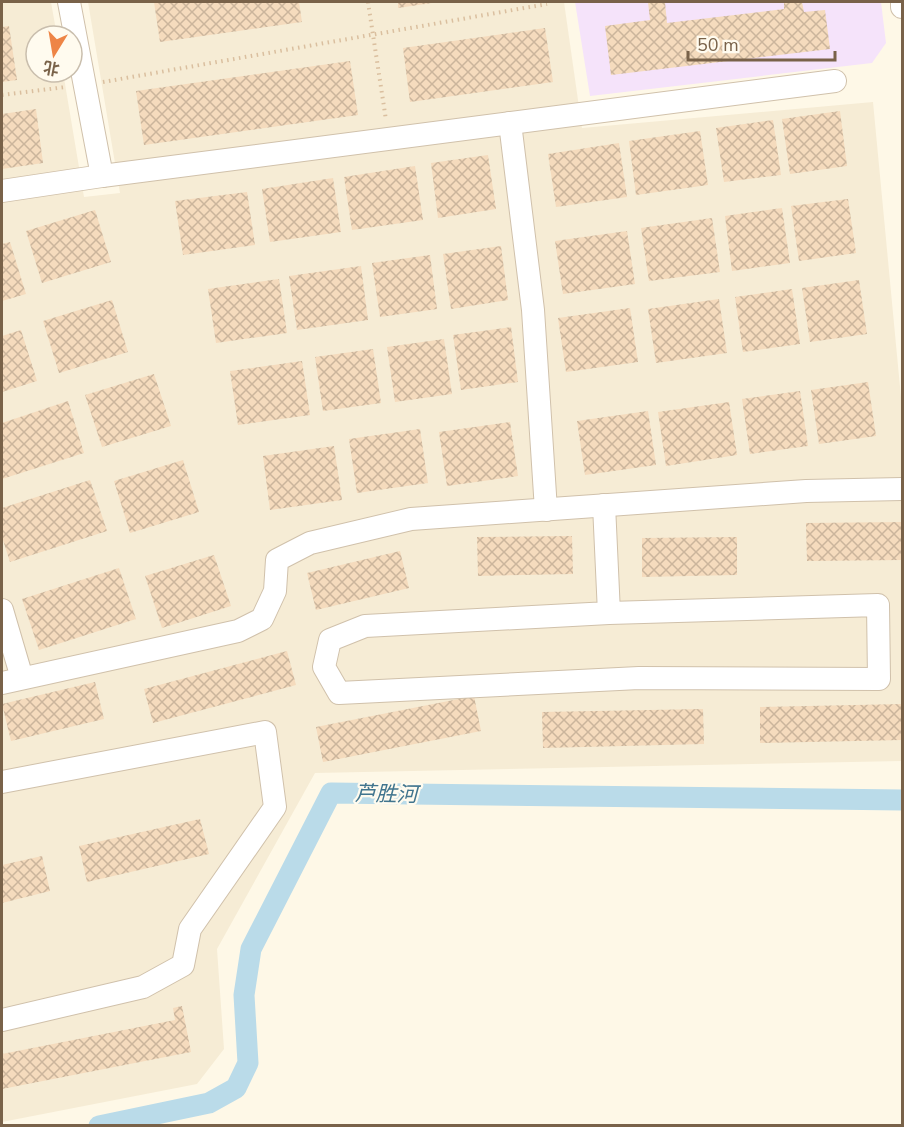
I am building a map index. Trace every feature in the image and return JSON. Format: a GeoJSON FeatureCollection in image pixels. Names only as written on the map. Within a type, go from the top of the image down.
{"type":"FeatureCollection","features":[{"type":"Feature","properties":{"kind":"street"},"geometry":{"type":"LineString","coordinates":[[69,2],[102,176]]}},
{"type":"Feature","properties":{"kind":"street"},"geometry":{"type":"LineString","coordinates":[[902,2],[903,7]]}},
{"type":"Feature","properties":{"kind":"street"},"geometry":{"type":"LineString","coordinates":[[2,190],[835,81]]}},
{"type":"Feature","properties":{"kind":"street"},"geometry":{"type":"LineString","coordinates":[[510,123],[533,310],[546,510]]}},
{"type":"Feature","properties":{"kind":"street"},"geometry":{"type":"LineString","coordinates":[[2,610],[12,680],[238,631],[262,620],[275,591],[277,560],[310,543],[411,519],[806,490],[903,489]]}},
{"type":"Feature","properties":{"kind":"street"},"geometry":{"type":"LineString","coordinates":[[604,505],[609,613]]}},
{"type":"Feature","properties":{"kind":"street"},"geometry":{"type":"LineString","coordinates":[[878,605],[879,680],[639,678],[339,693],[324,667],[330,640],[365,626],[609,613],[878,605]]}},
{"type":"Feature","properties":{"kind":"street"},"geometry":{"type":"LineString","coordinates":[[2,782],[265,732],[276,807],[189,929],[183,965],[143,987],[2,1020]]}},
{"type":"Feature","properties":{"kind":"path"},"geometry":{"type":"LineString","coordinates":[[368,2],[389,139]]}},
{"type":"Feature","properties":{"kind":"path"},"geometry":{"type":"LineString","coordinates":[[2,95],[85,85],[547,4]]}},
{"type":"Feature","properties":{"kind":"shaded area"},"geometry":{"type":"Polygon","coordinates":[[[2,2],[51,2],[55,24],[24,24],[24,84],[65,84],[84,197],[120,193],[88,2],[564,2],[582,128],[873,102],[902,408],[902,761],[315,773],[217,949],[224,1049],[197,1084],[2,1122],[2,2]]]}},
{"type":"Feature","properties":{"kind":"shaded area"},"geometry":{"type":"Polygon","coordinates":[[[575,2],[881,2],[886,43],[872,63],[590,96],[575,2]]]}},
{"type":"Feature","properties":{"kind":"building"},"geometry":{"type":"Polygon","coordinates":[[[154,2],[299,2],[302,22],[160,42],[154,2]]]}},
{"type":"Feature","properties":{"kind":"building"},"geometry":{"type":"Polygon","coordinates":[[[398,2],[432,2],[432,3],[398,8],[398,2]]]}},
{"type":"Feature","properties":{"kind":"building"},"geometry":{"type":"Polygon","coordinates":[[[648,2],[665,2],[667,23],[784,9],[784,2],[802,2],[804,12],[825,10],[830,49],[611,75],[605,26],[650,20],[648,2]]]}},
{"type":"Feature","properties":{"kind":"building"},"geometry":{"type":"Polygon","coordinates":[[[9,26],[17,80],[2,82],[2,27],[9,26]]]}},
{"type":"Feature","properties":{"kind":"building"},"geometry":{"type":"Polygon","coordinates":[[[545,28],[553,82],[410,102],[403,48],[545,28]]]}},
{"type":"Feature","properties":{"kind":"building"},"geometry":{"type":"Polygon","coordinates":[[[350,61],[358,115],[144,145],[136,91],[350,61]]]}},
{"type":"Feature","properties":{"kind":"building"},"geometry":{"type":"Polygon","coordinates":[[[36,109],[43,163],[2,169],[2,114],[36,109]]]}},
{"type":"Feature","properties":{"kind":"building"},"geometry":{"type":"Polygon","coordinates":[[[840,111],[847,166],[790,174],[782,119],[840,111]]]}},
{"type":"Feature","properties":{"kind":"building"},"geometry":{"type":"Polygon","coordinates":[[[773,120],[781,175],[724,182],[716,128],[773,120]]]}},
{"type":"Feature","properties":{"kind":"building"},"geometry":{"type":"Polygon","coordinates":[[[700,131],[708,185],[636,195],[629,141],[700,131]]]}},
{"type":"Feature","properties":{"kind":"building"},"geometry":{"type":"Polygon","coordinates":[[[619,143],[627,197],[556,207],[548,154],[619,143]]]}},
{"type":"Feature","properties":{"kind":"building"},"geometry":{"type":"Polygon","coordinates":[[[488,155],[496,209],[438,218],[431,163],[488,155]]]}},
{"type":"Feature","properties":{"kind":"building"},"geometry":{"type":"Polygon","coordinates":[[[415,166],[423,220],[352,230],[344,177],[415,166]]]}},
{"type":"Feature","properties":{"kind":"building"},"geometry":{"type":"Polygon","coordinates":[[[333,178],[341,232],[270,242],[262,189],[333,178]]]}},
{"type":"Feature","properties":{"kind":"building"},"geometry":{"type":"Polygon","coordinates":[[[247,192],[255,245],[183,255],[175,201],[247,192]]]}},
{"type":"Feature","properties":{"kind":"building"},"geometry":{"type":"Polygon","coordinates":[[[848,199],[856,253],[799,261],[791,206],[848,199]]]}},
{"type":"Feature","properties":{"kind":"building"},"geometry":{"type":"Polygon","coordinates":[[[782,208],[790,263],[732,271],[725,216],[782,208]]]}},
{"type":"Feature","properties":{"kind":"building"},"geometry":{"type":"Polygon","coordinates":[[[95,210],[111,262],[42,283],[26,231],[95,210]]]}},
{"type":"Feature","properties":{"kind":"building"},"geometry":{"type":"Polygon","coordinates":[[[712,218],[720,272],[649,281],[641,228],[712,218]]]}},
{"type":"Feature","properties":{"kind":"building"},"geometry":{"type":"Polygon","coordinates":[[[627,231],[635,284],[563,294],[555,241],[627,231]]]}},
{"type":"Feature","properties":{"kind":"building"},"geometry":{"type":"Polygon","coordinates":[[[10,242],[26,294],[2,301],[2,244],[10,242]]]}},
{"type":"Feature","properties":{"kind":"building"},"geometry":{"type":"Polygon","coordinates":[[[501,246],[508,300],[451,309],[443,254],[501,246]]]}},
{"type":"Feature","properties":{"kind":"building"},"geometry":{"type":"Polygon","coordinates":[[[430,255],[437,309],[380,317],[372,263],[430,255]]]}},
{"type":"Feature","properties":{"kind":"building"},"geometry":{"type":"Polygon","coordinates":[[[361,266],[368,320],[297,330],[289,276],[361,266]]]}},
{"type":"Feature","properties":{"kind":"building"},"geometry":{"type":"Polygon","coordinates":[[[279,279],[287,333],[216,343],[208,289],[279,279]]]}},
{"type":"Feature","properties":{"kind":"building"},"geometry":{"type":"Polygon","coordinates":[[[859,280],[867,334],[810,342],[802,288],[859,280]]]}},
{"type":"Feature","properties":{"kind":"building"},"geometry":{"type":"Polygon","coordinates":[[[792,289],[800,344],[743,352],[735,297],[792,289]]]}},
{"type":"Feature","properties":{"kind":"building"},"geometry":{"type":"Polygon","coordinates":[[[719,299],[727,353],[656,363],[648,309],[719,299]]]}},
{"type":"Feature","properties":{"kind":"building"},"geometry":{"type":"Polygon","coordinates":[[[112,300],[128,352],[59,373],[43,321],[112,300]]]}},
{"type":"Feature","properties":{"kind":"building"},"geometry":{"type":"Polygon","coordinates":[[[630,308],[638,362],[566,372],[558,318],[630,308]]]}},
{"type":"Feature","properties":{"kind":"building"},"geometry":{"type":"Polygon","coordinates":[[[511,327],[518,382],[461,390],[453,335],[511,327]]]}},
{"type":"Feature","properties":{"kind":"building"},"geometry":{"type":"Polygon","coordinates":[[[21,330],[37,381],[2,392],[2,336],[21,330]]]}},
{"type":"Feature","properties":{"kind":"building"},"geometry":{"type":"Polygon","coordinates":[[[444,339],[452,394],[395,402],[387,347],[444,339]]]}},
{"type":"Feature","properties":{"kind":"building"},"geometry":{"type":"Polygon","coordinates":[[[373,349],[381,403],[323,411],[315,357],[373,349]]]}},
{"type":"Feature","properties":{"kind":"building"},"geometry":{"type":"Polygon","coordinates":[[[302,361],[310,415],[238,425],[230,371],[302,361]]]}},
{"type":"Feature","properties":{"kind":"building"},"geometry":{"type":"Polygon","coordinates":[[[154,374],[171,426],[102,447],[85,395],[154,374]]]}},
{"type":"Feature","properties":{"kind":"building"},"geometry":{"type":"Polygon","coordinates":[[[868,382],[876,436],[819,444],[811,390],[868,382]]]}},
{"type":"Feature","properties":{"kind":"building"},"geometry":{"type":"Polygon","coordinates":[[[800,391],[808,446],[750,454],[742,399],[800,391]]]}},
{"type":"Feature","properties":{"kind":"building"},"geometry":{"type":"Polygon","coordinates":[[[68,401],[84,453],[2,479],[2,423],[68,401]]]}},
{"type":"Feature","properties":{"kind":"building"},"geometry":{"type":"Polygon","coordinates":[[[729,402],[737,455],[666,466],[658,412],[729,402]]]}},
{"type":"Feature","properties":{"kind":"building"},"geometry":{"type":"Polygon","coordinates":[[[648,411],[656,465],[585,475],[577,421],[648,411]]]}},
{"type":"Feature","properties":{"kind":"building"},"geometry":{"type":"Polygon","coordinates":[[[510,422],[518,476],[447,486],[439,432],[510,422]]]}},
{"type":"Feature","properties":{"kind":"building"},"geometry":{"type":"Polygon","coordinates":[[[420,429],[428,483],[357,493],[349,439],[420,429]]]}},
{"type":"Feature","properties":{"kind":"building"},"geometry":{"type":"Polygon","coordinates":[[[334,446],[342,500],[270,510],[263,456],[334,446]]]}},
{"type":"Feature","properties":{"kind":"building"},"geometry":{"type":"Polygon","coordinates":[[[183,460],[199,512],[130,533],[114,481],[183,460]]]}},
{"type":"Feature","properties":{"kind":"building"},"geometry":{"type":"Polygon","coordinates":[[[90,480],[107,531],[10,562],[2,537],[2,508],[90,480]]]}},
{"type":"Feature","properties":{"kind":"building"},"geometry":{"type":"Polygon","coordinates":[[[901,522],[902,560],[807,561],[806,523],[901,522]]]}},
{"type":"Feature","properties":{"kind":"building"},"geometry":{"type":"Polygon","coordinates":[[[572,536],[573,574],[478,576],[477,537],[572,536]]]}},
{"type":"Feature","properties":{"kind":"building"},"geometry":{"type":"Polygon","coordinates":[[[737,537],[737,575],[642,577],[642,538],[737,537]]]}},
{"type":"Feature","properties":{"kind":"building"},"geometry":{"type":"Polygon","coordinates":[[[400,551],[409,588],[316,610],[307,573],[400,551]]]}},
{"type":"Feature","properties":{"kind":"building"},"geometry":{"type":"Polygon","coordinates":[[[214,555],[231,606],[162,628],[145,576],[214,555]]]}},
{"type":"Feature","properties":{"kind":"building"},"geometry":{"type":"Polygon","coordinates":[[[119,568],[136,619],[39,650],[22,599],[119,568]]]}},
{"type":"Feature","properties":{"kind":"building"},"geometry":{"type":"Polygon","coordinates":[[[287,651],[296,685],[153,723],[144,689],[287,651]]]}},
{"type":"Feature","properties":{"kind":"building"},"geometry":{"type":"Polygon","coordinates":[[[95,682],[104,719],[11,741],[2,704],[95,682]]]}},
{"type":"Feature","properties":{"kind":"building"},"geometry":{"type":"Polygon","coordinates":[[[474,696],[481,731],[323,762],[316,727],[474,696]]]}},
{"type":"Feature","properties":{"kind":"building"},"geometry":{"type":"Polygon","coordinates":[[[902,704],[902,740],[760,743],[760,707],[902,704]]]}},
{"type":"Feature","properties":{"kind":"building"},"geometry":{"type":"Polygon","coordinates":[[[703,709],[704,744],[543,748],[542,712],[703,709]]]}},
{"type":"Feature","properties":{"kind":"building"},"geometry":{"type":"Polygon","coordinates":[[[200,819],[209,854],[87,882],[79,846],[200,819]]]}},
{"type":"Feature","properties":{"kind":"building"},"geometry":{"type":"Polygon","coordinates":[[[42,856],[50,891],[2,903],[2,865],[42,856]]]}},
{"type":"Feature","properties":{"kind":"building"},"geometry":{"type":"Polygon","coordinates":[[[182,1006],[191,1052],[2,1089],[2,1054],[175,1020],[173,1008],[182,1006]]]}},
{"type":"Feature","properties":{"kind":"waterway","name":"芦胜河"},"geometry":{"type":"LineString","coordinates":[[99,1126],[209,1103],[236,1088],[248,1063],[244,995],[251,949],[331,793],[902,800]]}}]}
